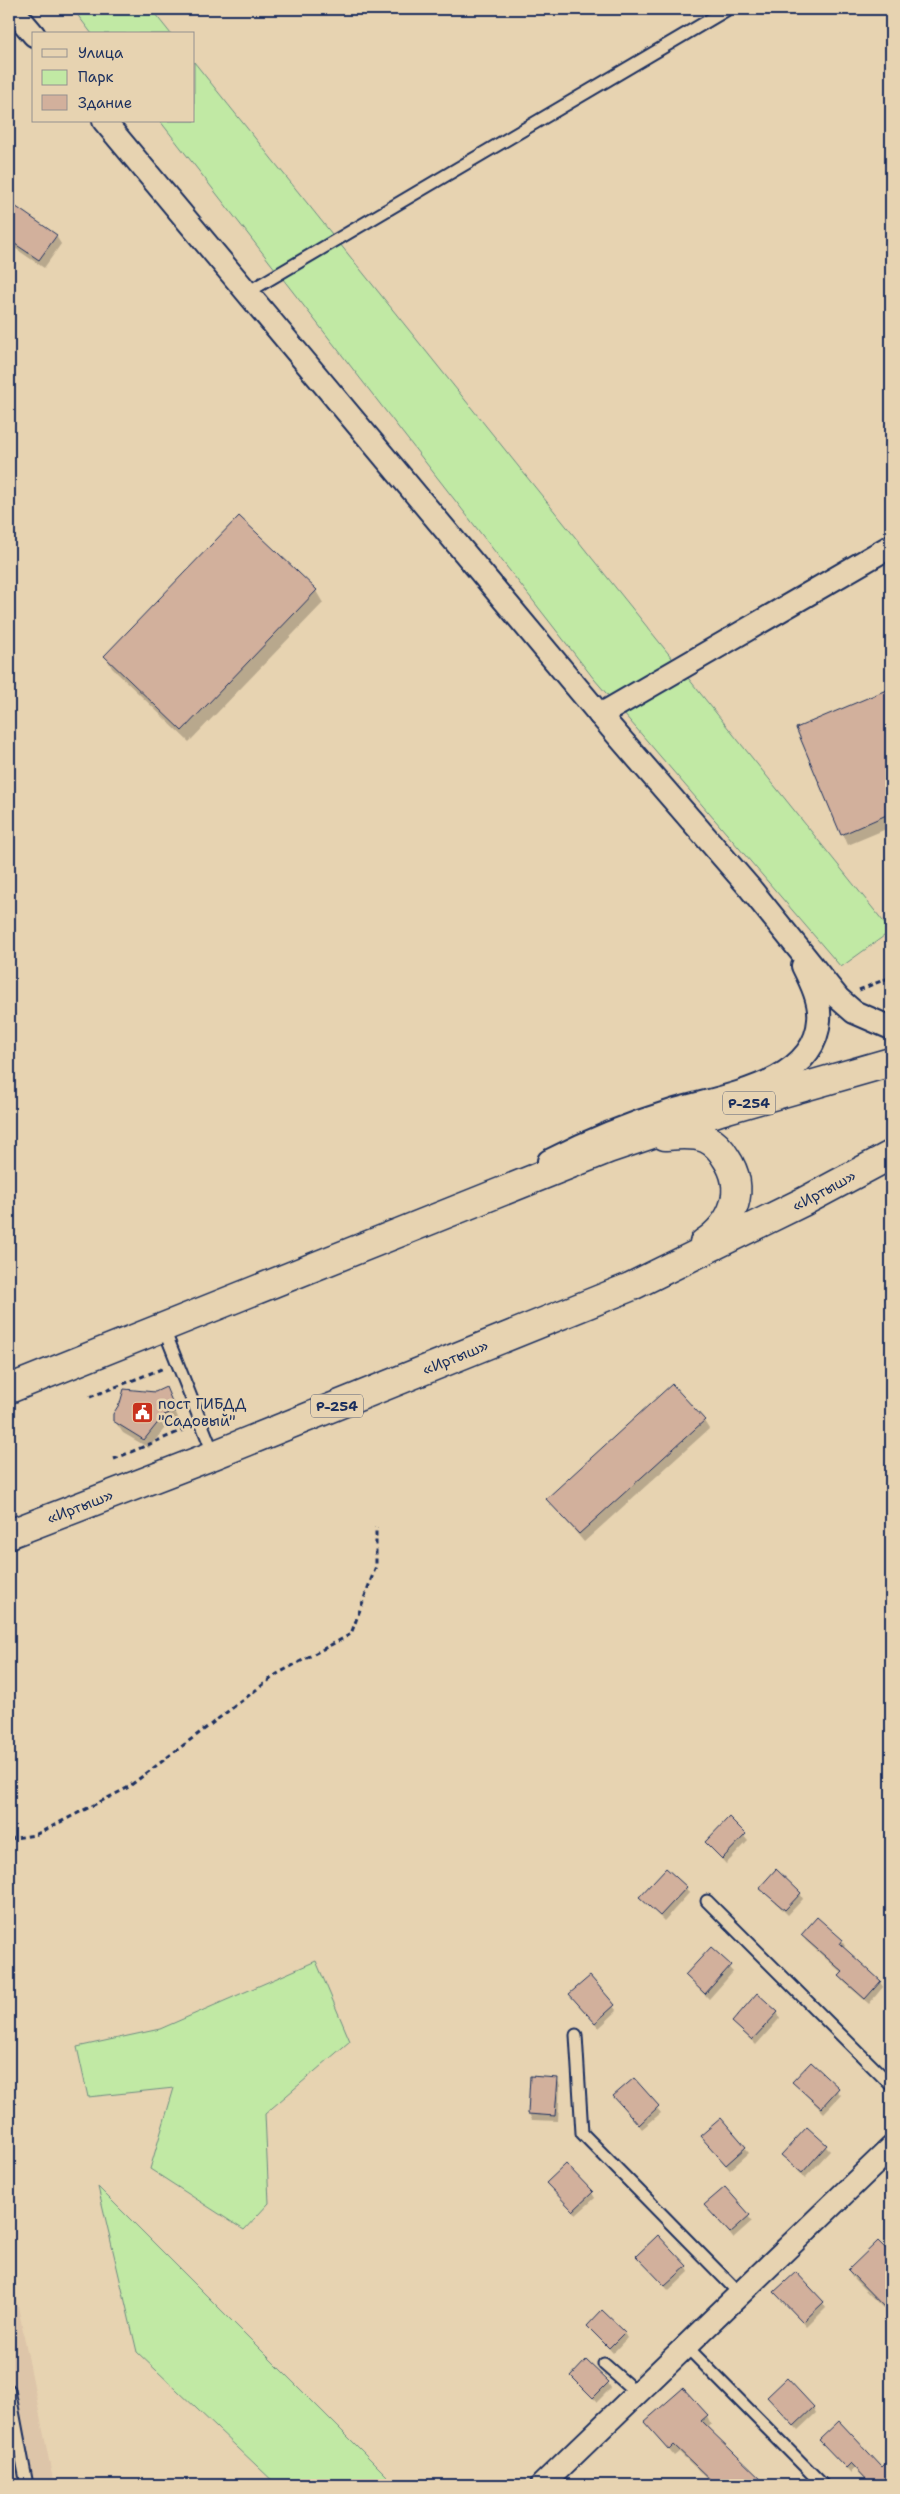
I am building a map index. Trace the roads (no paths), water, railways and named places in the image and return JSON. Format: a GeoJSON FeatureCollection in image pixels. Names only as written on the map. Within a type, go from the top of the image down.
{"type":"FeatureCollection","features":[{"type":"Feature","properties":{"kind":"highway","name":"Р-254"},"geometry":{"type":"LineString","coordinates":[[9,1389],[608,1149],[720,1111],[891,1062]]}},
{"type":"Feature","properties":{"kind":"highway"},"geometry":{"type":"LineString","coordinates":[[608,1149],[666,1136],[690,1135],[707,1138],[722,1151],[731,1164],[737,1180],[737,1199],[729,1219],[714,1236],[661,1271]]}},
{"type":"Feature","properties":{"kind":"highway","name":"«Иртыш»"},"geometry":{"type":"LineString","coordinates":[[9,1534],[214,1455],[630,1288],[661,1271],[804,1202],[891,1155]]}},
{"type":"Feature","properties":{"kind":"street"},"geometry":{"type":"LineString","coordinates":[[12,9],[32,33]]}},
{"type":"Feature","properties":{"kind":"street"},"geometry":{"type":"LineString","coordinates":[[105,122],[600,715],[749,887],[838,998],[854,1012],[891,1028]]}},
{"type":"Feature","properties":{"kind":"street"},"geometry":{"type":"LineString","coordinates":[[600,715],[891,546]]}},
{"type":"Feature","properties":{"kind":"street"},"geometry":{"type":"LineString","coordinates":[[453,1210],[588,1141],[669,1112],[765,1084],[784,1075],[796,1066],[816,1038],[820,1020],[817,1001],[790,938]]}},
{"type":"Feature","properties":{"kind":"street"},"geometry":{"type":"LineString","coordinates":[[542,2485],[891,2148]]}},
{"type":"Feature","properties":{"kind":"lane"},"geometry":{"type":"LineString","coordinates":[[248,292],[728,9]]}},
{"type":"Feature","properties":{"kind":"lane"},"geometry":{"type":"LineString","coordinates":[[163,1327],[214,1455]]}},
{"type":"Feature","properties":{"kind":"lane"},"geometry":{"type":"LineString","coordinates":[[707,1901],[891,2085]]}},
{"type":"Feature","properties":{"kind":"lane"},"geometry":{"type":"LineString","coordinates":[[576,2035],[582,2133],[740,2294]]}},
{"type":"Feature","properties":{"kind":"lane"},"geometry":{"type":"LineString","coordinates":[[686,2346],[824,2485]]}},
{"type":"Feature","properties":{"kind":"lane"},"geometry":{"type":"LineString","coordinates":[[604,2364],[638,2393]]}},
{"type":"Feature","properties":{"kind":"lane"},"geometry":{"type":"LineString","coordinates":[[9,2390],[10,2405],[27,2485]]}},
{"type":"Feature","properties":{"kind":"place","name":"пост ГИБДД \"Садовый\""},"geometry":{"type":"Point","coordinates":[142,1413]}}]}
